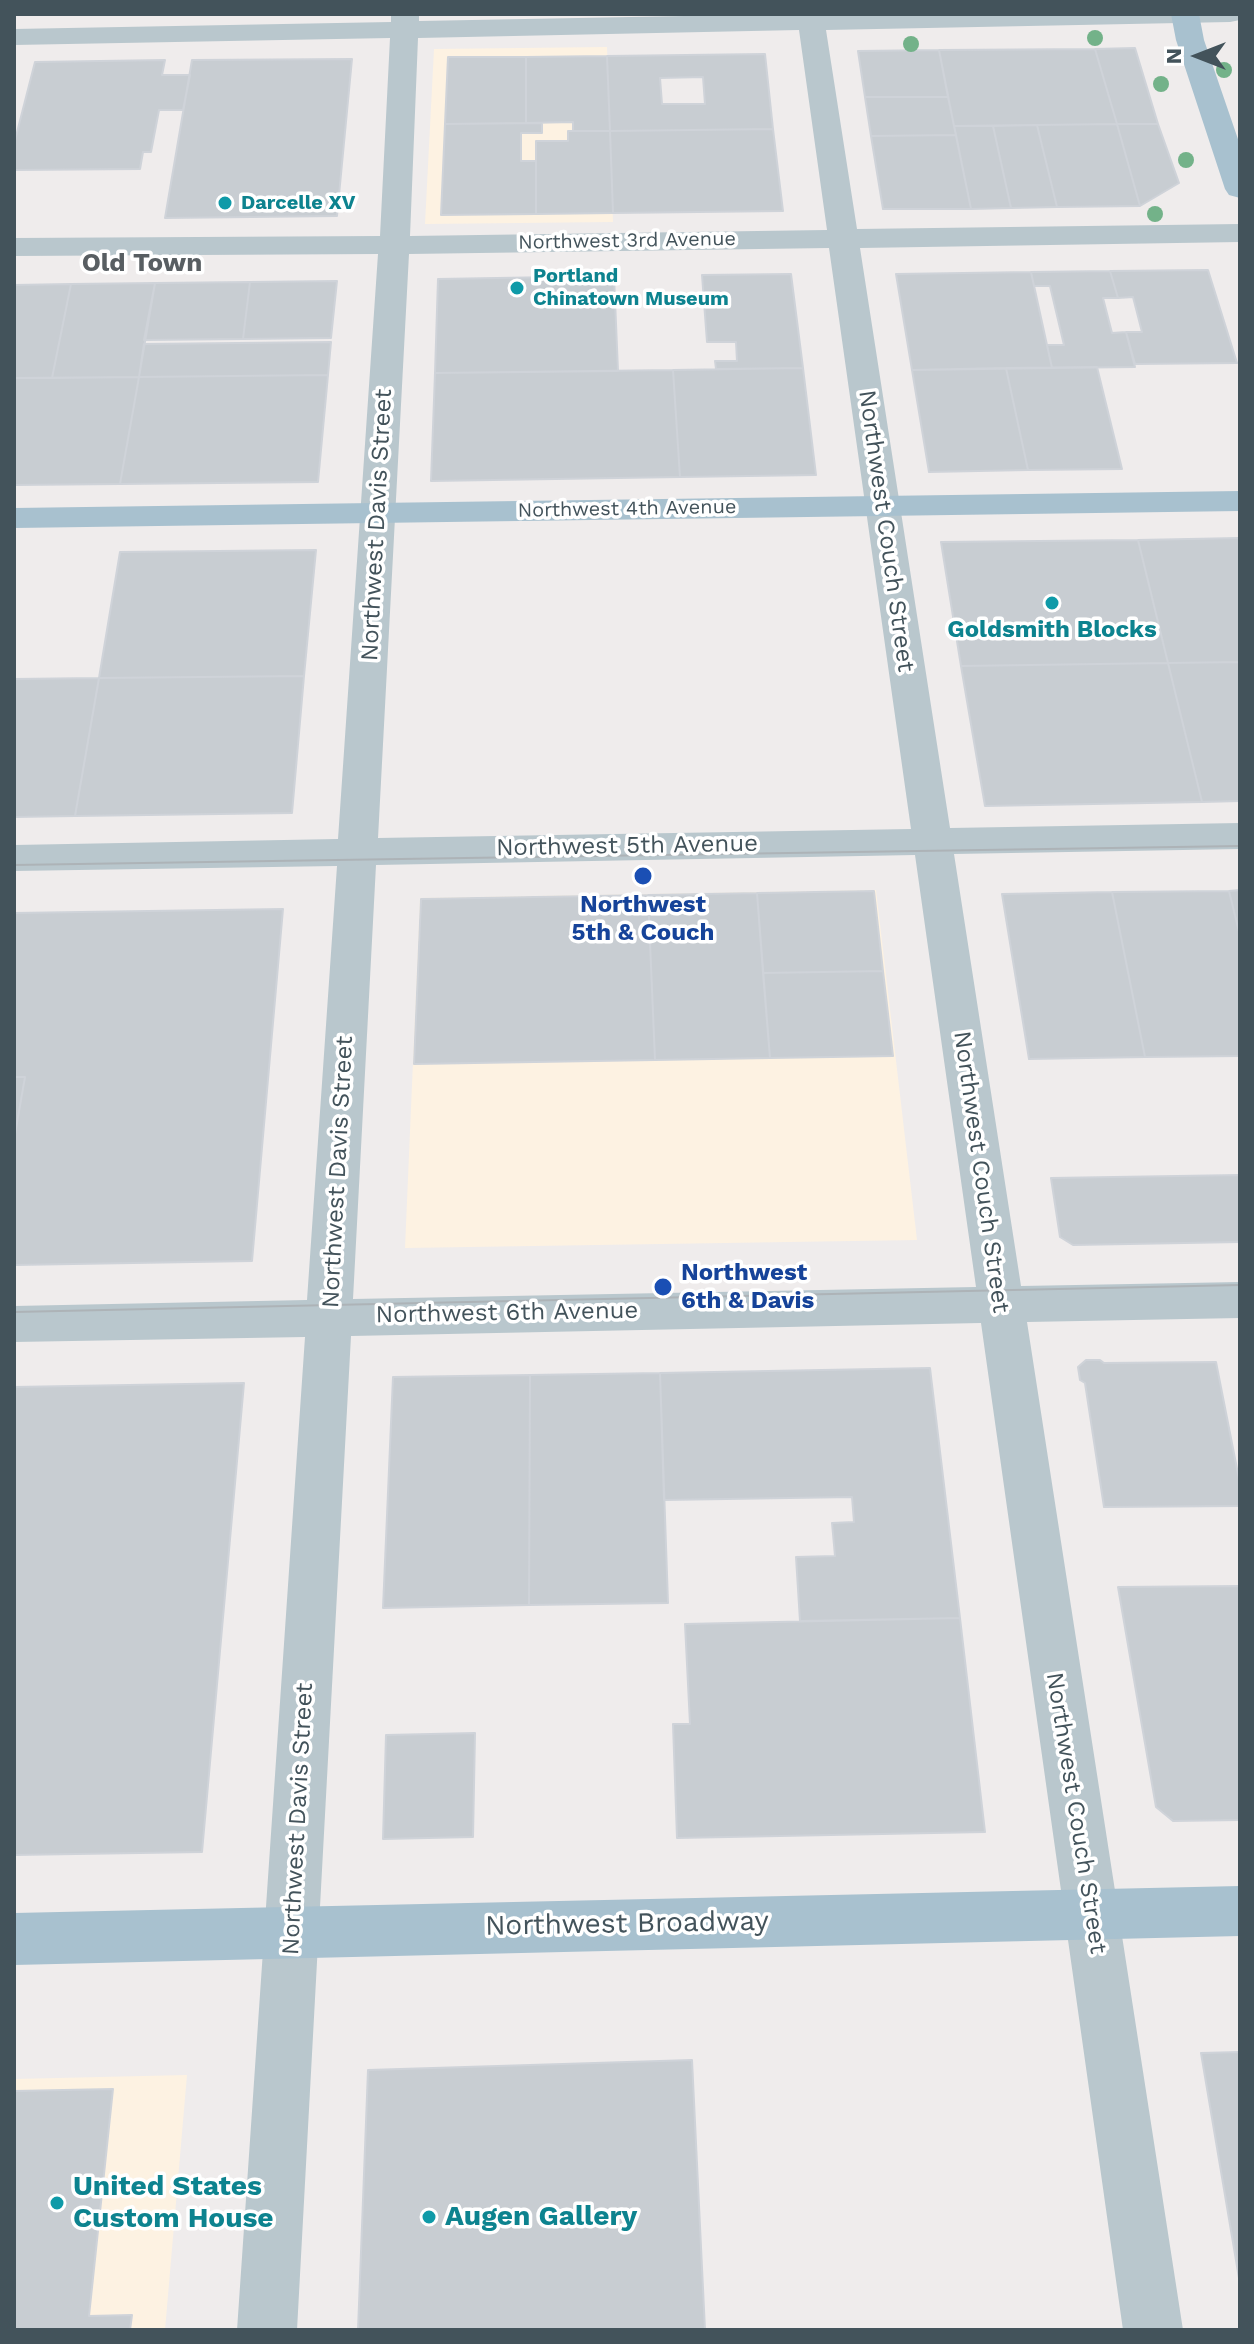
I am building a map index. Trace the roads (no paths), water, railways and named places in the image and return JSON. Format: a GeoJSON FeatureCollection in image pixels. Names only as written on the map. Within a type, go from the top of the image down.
{"type":"FeatureCollection","features":[{"type":"Feature","properties":{"kind":"main road"},"geometry":{"type":"LineString","coordinates":[[1186,14],[1190,40],[1240,189]]}},
{"type":"Feature","properties":{"kind":"main road","name":"Northwest 4th Avenue"},"geometry":{"type":"LineString","coordinates":[[14,518],[1240,501]]}},
{"type":"Feature","properties":{"kind":"main road","name":"Northwest Broadway"},"geometry":{"type":"LineString","coordinates":[[14,1939],[1240,1911]]}},
{"type":"Feature","properties":{"kind":"street"},"geometry":{"type":"LineString","coordinates":[[14,37],[405,21],[1230,14]]}},
{"type":"Feature","properties":{"kind":"street","name":"Northwest Couch Street"},"geometry":{"type":"LineString","coordinates":[[811,17],[1153,2330]]}},
{"type":"Feature","properties":{"kind":"street","name":"Northwest Davis Street"},"geometry":{"type":"LineString","coordinates":[[267,2330],[405,21]]}},
{"type":"Feature","properties":{"kind":"street","name":"Northwest 3rd Avenue"},"geometry":{"type":"LineString","coordinates":[[14,247],[1240,233]]}},
{"type":"Feature","properties":{"kind":"street","name":"Northwest 5th Avenue"},"geometry":{"type":"LineString","coordinates":[[14,858],[1240,836]]}},
{"type":"Feature","properties":{"kind":"street","name":"Northwest 6th Avenue"},"geometry":{"type":"LineString","coordinates":[[14,1324],[1240,1300]]}},
{"type":"Feature","properties":{"kind":"tram line"},"geometry":{"type":"LineString","coordinates":[[14,865],[1240,846]]}},
{"type":"Feature","properties":{"kind":"tram line"},"geometry":{"type":"LineString","coordinates":[[14,1312],[1240,1285]]}},
{"type":"Feature","properties":{"kind":"place","name":"Darcelle XV"},"geometry":{"type":"Point","coordinates":[225,203]}},
{"type":"Feature","properties":{"kind":"place","name":"Portland Chinatown Museum"},"geometry":{"type":"Point","coordinates":[517,288]}},
{"type":"Feature","properties":{"kind":"place","name":"Goldsmith Blocks"},"geometry":{"type":"Point","coordinates":[1052,603]}},
{"type":"Feature","properties":{"kind":"place","name":"Northwest 5th & Couch"},"geometry":{"type":"Point","coordinates":[643,876]}},
{"type":"Feature","properties":{"kind":"place","name":"Northwest 6th & Davis"},"geometry":{"type":"Point","coordinates":[663,1287]}},
{"type":"Feature","properties":{"kind":"place","name":"United States Custom House"},"geometry":{"type":"Point","coordinates":[57,2203]}},
{"type":"Feature","properties":{"kind":"place","name":"Augen Gallery"},"geometry":{"type":"Point","coordinates":[429,2217]}},
{"type":"Feature","properties":{"kind":"district","name":"Old Town"},"geometry":{"type":"Point","coordinates":[142,263]}}]}
